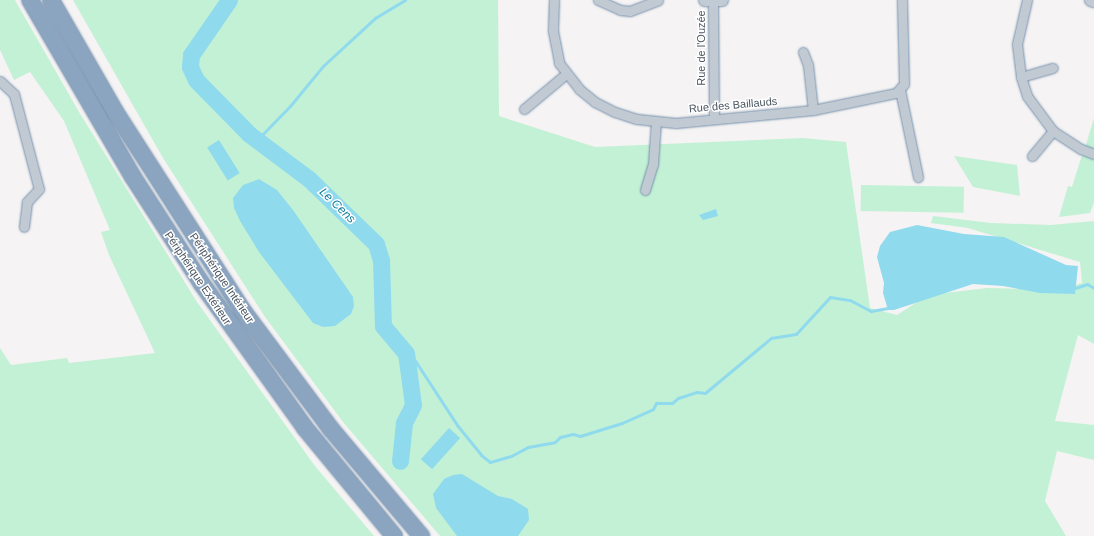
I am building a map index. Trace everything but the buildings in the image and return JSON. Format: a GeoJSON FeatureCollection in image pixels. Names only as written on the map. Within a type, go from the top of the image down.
{"type":"FeatureCollection","features":[{"type":"Feature","properties":{"kind":"highway","name":"Périphérique Extérieur"},"geometry":{"type":"LineString","coordinates":[[30,0],[133,177],[202,284],[305,428],[394,536]]}},
{"type":"Feature","properties":{"kind":"highway","name":"Périphérique Intérieur"},"geometry":{"type":"LineString","coordinates":[[51,0],[116,112],[243,311],[330,429],[421,536]]}},
{"type":"Feature","properties":{"kind":"street","name":"Rue des Baillauds"},"geometry":{"type":"LineString","coordinates":[[554,0],[555,48],[566,74],[586,96],[604,107],[637,119],[676,123],[813,110],[890,96],[900,90]]}},
{"type":"Feature","properties":{"kind":"street"},"geometry":{"type":"LineString","coordinates":[[598,0],[620,10],[630,11],[658,0]]}},
{"type":"Feature","properties":{"kind":"street"},"geometry":{"type":"LineString","coordinates":[[902,0],[904,84],[900,90],[918,176]]}},
{"type":"Feature","properties":{"kind":"street"},"geometry":{"type":"LineString","coordinates":[[1027,0],[1017,44],[1021,77],[1033,106],[1053,131],[1081,149],[1094,154]]}},
{"type":"Feature","properties":{"kind":"street","name":"Rue de l'Ouzée"},"geometry":{"type":"LineString","coordinates":[[713,1],[714,119]]}},
{"type":"Feature","properties":{"kind":"street"},"geometry":{"type":"LineString","coordinates":[[803,52],[808,65],[813,110]]}},
{"type":"Feature","properties":{"kind":"street"},"geometry":{"type":"LineString","coordinates":[[1021,77],[1053,68]]}},
{"type":"Feature","properties":{"kind":"street"},"geometry":{"type":"LineString","coordinates":[[524,109],[566,74]]}},
{"type":"Feature","properties":{"kind":"street"},"geometry":{"type":"LineString","coordinates":[[0,81],[14,94],[38,189],[27,202],[24,227]]}},
{"type":"Feature","properties":{"kind":"street"},"geometry":{"type":"LineString","coordinates":[[645,190],[653,164],[656,121]]}},
{"type":"Feature","properties":{"kind":"street"},"geometry":{"type":"LineString","coordinates":[[1032,156],[1053,131]]}},
{"type":"Feature","properties":{"kind":"green space"},"geometry":{"type":"Polygon","coordinates":[[[0,0],[15,0],[79,112],[197,302],[315,466],[374,536],[0,536],[0,348],[11,365],[67,358],[69,363],[155,353],[109,255],[101,232],[110,230],[64,121],[30,72],[14,80],[0,50],[0,0]]]}},
{"type":"Feature","properties":{"kind":"green space"},"geometry":{"type":"Polygon","coordinates":[[[73,0],[498,0],[499,116],[595,147],[803,138],[846,142],[870,308],[897,315],[928,295],[987,288],[1058,290],[1082,283],[1080,262],[968,228],[931,223],[933,216],[991,223],[1051,225],[1094,221],[1094,344],[1078,335],[1055,421],[1094,425],[1094,460],[1057,451],[1045,501],[1066,536],[440,536],[343,422],[265,317],[163,158],[73,0]]]}},
{"type":"Feature","properties":{"kind":"green space"},"geometry":{"type":"Polygon","coordinates":[[[1094,118],[1094,151],[1085,148],[1094,118]]]}},
{"type":"Feature","properties":{"kind":"green space"},"geometry":{"type":"Polygon","coordinates":[[[1083,152],[1094,156],[1094,202],[1090,213],[1059,217],[1068,186],[1072,187],[1083,152]]]}},
{"type":"Feature","properties":{"kind":"green space"},"geometry":{"type":"Polygon","coordinates":[[[954,156],[1017,165],[1020,196],[973,187],[954,156]]]}},
{"type":"Feature","properties":{"kind":"green space"},"geometry":{"type":"Polygon","coordinates":[[[861,185],[964,187],[964,213],[861,211],[861,185]]]}},
{"type":"Feature","properties":{"kind":"water"},"geometry":{"type":"Polygon","coordinates":[[[219,140],[240,173],[228,180],[207,147],[219,140]]]}},
{"type":"Feature","properties":{"kind":"water"},"geometry":{"type":"Polygon","coordinates":[[[259,179],[277,190],[293,210],[353,297],[354,306],[351,314],[335,326],[323,327],[313,323],[259,252],[240,221],[234,208],[233,198],[243,185],[259,179]]]}},
{"type":"Feature","properties":{"kind":"water"},"geometry":{"type":"Polygon","coordinates":[[[716,209],[718,216],[703,220],[699,215],[716,209]]]}},
{"type":"Feature","properties":{"kind":"water"},"geometry":{"type":"Polygon","coordinates":[[[917,225],[964,234],[1004,237],[1066,265],[1078,266],[1075,294],[1040,293],[1003,286],[973,284],[894,310],[888,310],[883,293],[884,283],[877,257],[880,246],[890,232],[917,225]]]}},
{"type":"Feature","properties":{"kind":"water"},"geometry":{"type":"Polygon","coordinates":[[[449,428],[460,438],[432,469],[421,459],[449,428]]]}},
{"type":"Feature","properties":{"kind":"water"},"geometry":{"type":"Polygon","coordinates":[[[462,474],[498,496],[512,499],[528,509],[529,520],[518,536],[457,536],[436,508],[433,494],[444,479],[453,475],[462,474]]]}},
{"type":"Feature","properties":{"kind":"waterway","name":"Le Cens"},"geometry":{"type":"LineString","coordinates":[[229,0],[191,55],[190,67],[196,80],[249,134],[309,179],[376,244],[381,260],[383,326],[406,353],[413,405],[404,423],[400,461]]}},
{"type":"Feature","properties":{"kind":"waterway"},"geometry":{"type":"LineString","coordinates":[[257,140],[290,106],[323,66],[375,18],[405,0]]}},
{"type":"Feature","properties":{"kind":"waterway"},"geometry":{"type":"LineString","coordinates":[[1075,288],[1087,284],[1094,288]]}},
{"type":"Feature","properties":{"kind":"waterway"},"geometry":{"type":"LineString","coordinates":[[406,353],[414,359],[457,425],[481,455],[490,462],[511,456],[528,447],[555,442],[560,437],[573,434],[580,436],[622,423],[653,409],[656,403],[672,403],[678,398],[697,392],[705,393],[771,338],[796,334],[830,297],[850,300],[871,311],[888,308]]}}]}
